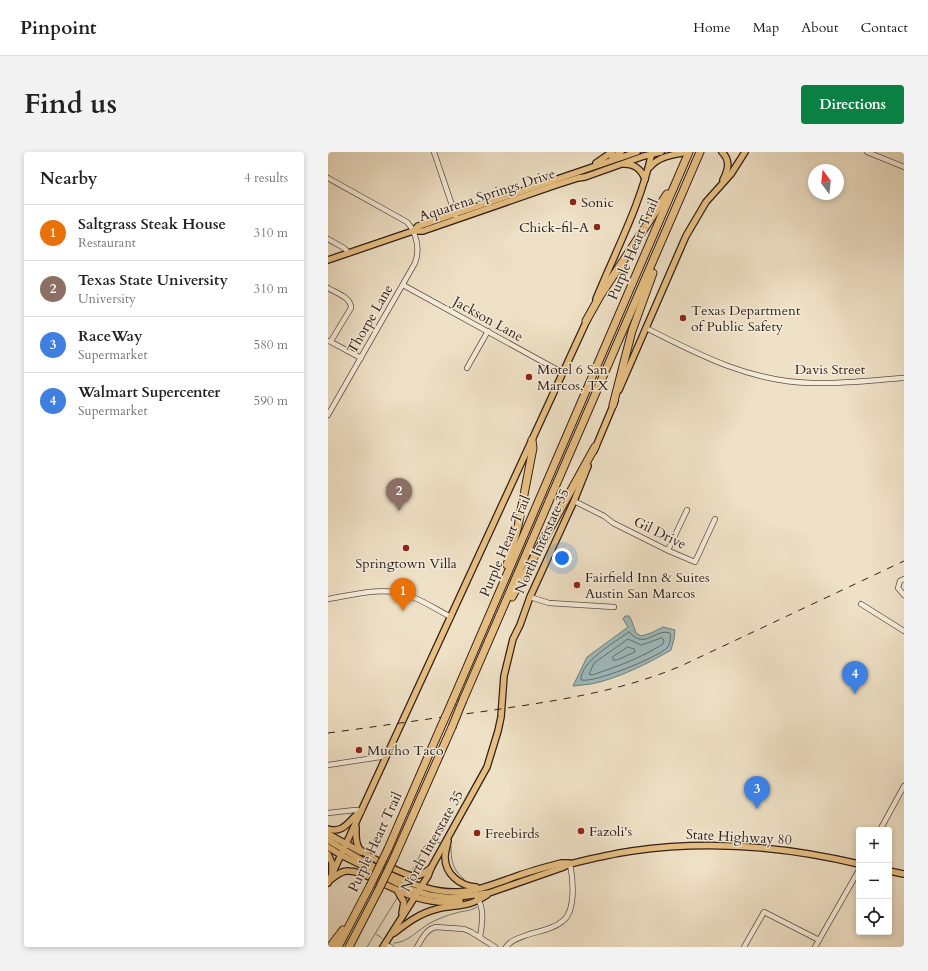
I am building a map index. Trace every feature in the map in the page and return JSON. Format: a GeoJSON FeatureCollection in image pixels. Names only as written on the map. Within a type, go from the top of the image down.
{"type":"FeatureCollection","features":[{"type":"Feature","properties":{"kind":"highway","name":"Purple Heart Trail"},"geometry":{"type":"LineString","coordinates":[[338,947],[388,849],[688,154]]}},
{"type":"Feature","properties":{"kind":"highway","name":"Purple Heart Trail"},"geometry":{"type":"LineString","coordinates":[[349,947],[394,858],[452,727],[699,155]]}},
{"type":"Feature","properties":{"kind":"highway"},"geometry":{"type":"LineString","coordinates":[[613,405],[636,317],[692,169]]}},
{"type":"Feature","properties":{"kind":"highway"},"geometry":{"type":"LineString","coordinates":[[586,321],[600,296],[664,199],[681,170]]}},
{"type":"Feature","properties":{"kind":"highway"},"geometry":{"type":"LineString","coordinates":[[479,640],[515,540],[533,448],[532,440]]}},
{"type":"Feature","properties":{"kind":"highway"},"geometry":{"type":"LineString","coordinates":[[499,619],[520,584],[595,447]]}},
{"type":"Feature","properties":{"kind":"highway"},"geometry":{"type":"LineString","coordinates":[[330,947],[357,912]]}},
{"type":"Feature","properties":{"kind":"main road"},"geometry":{"type":"LineString","coordinates":[[586,169],[612,152]]}},
{"type":"Feature","properties":{"kind":"main road"},"geometry":{"type":"LineString","coordinates":[[578,178],[600,167],[621,152]]}},
{"type":"Feature","properties":{"kind":"main road","name":"Aquarena Springs Drive"},"geometry":{"type":"LineString","coordinates":[[328,260],[413,231],[418,226],[456,216],[494,200],[636,152]]}},
{"type":"Feature","properties":{"kind":"main road","name":"Aquarena Springs Drive"},"geometry":{"type":"LineString","coordinates":[[456,216],[470,215],[578,178],[585,178],[652,153],[660,152]]}},
{"type":"Feature","properties":{"kind":"main road"},"geometry":{"type":"LineString","coordinates":[[722,152],[728,159],[729,168],[722,184]]}},
{"type":"Feature","properties":{"kind":"main road","name":"North Interstate 35"},"geometry":{"type":"LineString","coordinates":[[386,946],[390,936],[428,876],[487,767],[501,717],[504,676],[513,638],[574,501],[595,447],[686,236],[706,202],[731,174],[745,152]]}},
{"type":"Feature","properties":{"kind":"main road"},"geometry":{"type":"LineString","coordinates":[[329,881],[586,321],[633,215],[646,180],[652,153]]}},
{"type":"Feature","properties":{"kind":"main road"},"geometry":{"type":"LineString","coordinates":[[648,168],[661,158],[688,154]]}},
{"type":"Feature","properties":{"kind":"main road"},"geometry":{"type":"LineString","coordinates":[[623,164],[635,166],[641,170],[646,180]]}},
{"type":"Feature","properties":{"kind":"main road"},"geometry":{"type":"LineString","coordinates":[[470,215],[472,212],[493,204],[494,200]]}},
{"type":"Feature","properties":{"kind":"main road"},"geometry":{"type":"LineString","coordinates":[[328,829],[336,830],[346,827],[355,816],[362,811]]}},
{"type":"Feature","properties":{"kind":"main road"},"geometry":{"type":"LineString","coordinates":[[356,825],[356,843],[365,854]]}},
{"type":"Feature","properties":{"kind":"main road"},"geometry":{"type":"LineString","coordinates":[[328,834],[343,850]]}},
{"type":"Feature","properties":{"kind":"main road"},"geometry":{"type":"LineString","coordinates":[[449,837],[445,856],[449,870],[457,881],[469,887],[482,888]]}},
{"type":"Feature","properties":{"kind":"main road"},"geometry":{"type":"LineString","coordinates":[[328,840],[343,850]]}},
{"type":"Feature","properties":{"kind":"main road","name":"State Highway 80"},"geometry":{"type":"LineString","coordinates":[[420,890],[450,898],[477,898],[570,864],[630,851],[680,846],[726,845],[760,847],[800,852],[856,863]]}},
{"type":"Feature","properties":{"kind":"main road"},"geometry":{"type":"LineString","coordinates":[[328,847],[365,854],[413,876],[422,874],[431,868]]}},
{"type":"Feature","properties":{"kind":"main road","name":"State Highway 80"},"geometry":{"type":"LineString","coordinates":[[343,850],[409,889],[420,890],[456,892],[482,888],[561,863],[570,864]]}},
{"type":"Feature","properties":{"kind":"main road"},"geometry":{"type":"LineString","coordinates":[[328,854],[332,863],[329,881]]}},
{"type":"Feature","properties":{"kind":"main road"},"geometry":{"type":"LineString","coordinates":[[329,881],[343,871],[350,870],[359,872],[414,898],[433,902],[449,902],[477,898]]}},
{"type":"Feature","properties":{"kind":"main road"},"geometry":{"type":"LineString","coordinates":[[892,872],[904,874]]}},
{"type":"Feature","properties":{"kind":"main road"},"geometry":{"type":"LineString","coordinates":[[390,936],[407,923],[424,913],[442,908],[468,905],[485,890],[522,877],[528,873]]}},
{"type":"Feature","properties":{"kind":"main road"},"geometry":{"type":"LineString","coordinates":[[397,891],[404,902],[401,919]]}},
{"type":"Feature","properties":{"kind":"street"},"geometry":{"type":"LineString","coordinates":[[434,152],[456,216]]}},
{"type":"Feature","properties":{"kind":"street"},"geometry":{"type":"LineString","coordinates":[[867,152],[904,167]]}},
{"type":"Feature","properties":{"kind":"street"},"geometry":{"type":"LineString","coordinates":[[328,178],[407,222],[413,231]]}},
{"type":"Feature","properties":{"kind":"street","name":"Thorpe Lane"},"geometry":{"type":"LineString","coordinates":[[328,414],[403,285],[417,257],[417,244],[413,231]]}},
{"type":"Feature","properties":{"kind":"street"},"geometry":{"type":"LineString","coordinates":[[328,239],[344,248],[348,253]]}},
{"type":"Feature","properties":{"kind":"street","name":"Jackson Lane"},"geometry":{"type":"LineString","coordinates":[[403,285],[563,372]]}},
{"type":"Feature","properties":{"kind":"street"},"geometry":{"type":"LineString","coordinates":[[328,288],[348,299],[351,305],[351,308],[329,340],[361,358]]}},
{"type":"Feature","properties":{"kind":"street","name":"Davis Street"},"geometry":{"type":"LineString","coordinates":[[646,328],[707,359],[761,377],[812,383],[904,378]]}},
{"type":"Feature","properties":{"kind":"street"},"geometry":{"type":"LineString","coordinates":[[468,368],[488,331]]}},
{"type":"Feature","properties":{"kind":"street","name":"Gil Drive"},"geometry":{"type":"LineString","coordinates":[[574,501],[604,516],[613,523],[695,562],[715,520]]}},
{"type":"Feature","properties":{"kind":"street"},"geometry":{"type":"LineString","coordinates":[[668,550],[687,510]]}},
{"type":"Feature","properties":{"kind":"street"},"geometry":{"type":"LineString","coordinates":[[904,579],[900,581],[898,588],[904,595]]}},
{"type":"Feature","properties":{"kind":"street"},"geometry":{"type":"LineString","coordinates":[[328,598],[380,591],[398,592],[413,597],[451,617]]}},
{"type":"Feature","properties":{"kind":"street"},"geometry":{"type":"LineString","coordinates":[[530,597],[549,603],[614,607]]}},
{"type":"Feature","properties":{"kind":"street"},"geometry":{"type":"LineString","coordinates":[[861,604],[904,631]]}},
{"type":"Feature","properties":{"kind":"street"},"geometry":{"type":"LineString","coordinates":[[328,765],[387,756]]}},
{"type":"Feature","properties":{"kind":"street"},"geometry":{"type":"LineString","coordinates":[[882,827],[904,786]]}},
{"type":"Feature","properties":{"kind":"street"},"geometry":{"type":"LineString","coordinates":[[328,814],[355,810],[362,811]]}},
{"type":"Feature","properties":{"kind":"street"},"geometry":{"type":"LineString","coordinates":[[506,947],[515,940],[553,926],[565,919],[570,908],[573,884],[570,864]]}},
{"type":"Feature","properties":{"kind":"street"},"geometry":{"type":"LineString","coordinates":[[815,947],[856,875]]}},
{"type":"Feature","properties":{"kind":"street"},"geometry":{"type":"LineString","coordinates":[[477,898],[482,918],[480,937]]}},
{"type":"Feature","properties":{"kind":"street"},"geometry":{"type":"LineString","coordinates":[[744,947],[764,912],[819,940]]}},
{"type":"Feature","properties":{"kind":"street"},"geometry":{"type":"LineString","coordinates":[[417,947],[427,932],[436,927],[464,929],[495,947]]}},
{"type":"Feature","properties":{"kind":"water"},"geometry":{"type":"Polygon","coordinates":[[[625,616],[629,616],[636,633],[641,636],[663,627],[675,630],[671,650],[643,665],[601,682],[573,686],[587,657],[628,627],[623,619],[625,616]]]}},
{"type":"Feature","properties":{"kind":"waterway"},"geometry":{"type":"LineString","coordinates":[[412,871],[424,847],[431,842],[440,843]]}},
{"type":"Feature","properties":{"kind":"waterway"},"geometry":{"type":"LineString","coordinates":[[450,845],[452,860],[455,868],[464,879]]}},
{"type":"Feature","properties":{"kind":"waterway"},"geometry":{"type":"LineString","coordinates":[[367,947],[397,898]]}},
{"type":"Feature","properties":{"kind":"waterway"},"geometry":{"type":"LineString","coordinates":[[394,943],[408,939],[430,923],[439,919],[477,907]]}},
{"type":"Feature","properties":{"kind":"waterway"},"geometry":{"type":"LineString","coordinates":[[376,934],[382,938]]}},
{"type":"Feature","properties":{"kind":"railway"},"geometry":{"type":"LineString","coordinates":[[328,733],[537,703],[611,689],[636,682],[683,665],[904,561]]}},
{"type":"Feature","properties":{"kind":"place","name":"Sonic"},"geometry":{"type":"Point","coordinates":[573,202]}},
{"type":"Feature","properties":{"kind":"place","name":"Chick-fil-A"},"geometry":{"type":"Point","coordinates":[597,227]}},
{"type":"Feature","properties":{"kind":"place","name":"Texas Department of Public Safety"},"geometry":{"type":"Point","coordinates":[683,318]}},
{"type":"Feature","properties":{"kind":"place","name":"Motel 6 San Marcos, TX"},"geometry":{"type":"Point","coordinates":[529,377]}},
{"type":"Feature","properties":{"kind":"place","name":"Texas State University"},"geometry":{"type":"Point","coordinates":[399,511]}},
{"type":"Feature","properties":{"kind":"place","name":"Springtown Villa"},"geometry":{"type":"Point","coordinates":[406,548]}},
{"type":"Feature","properties":{"kind":"place","name":"Fairfield Inn & Suites Austin San Marcos"},"geometry":{"type":"Point","coordinates":[577,585]}},
{"type":"Feature","properties":{"kind":"place","name":"Saltgrass Steak House"},"geometry":{"type":"Point","coordinates":[403,611]}},
{"type":"Feature","properties":{"kind":"place","name":"Walmart Supercenter"},"geometry":{"type":"Point","coordinates":[855,694]}},
{"type":"Feature","properties":{"kind":"place","name":"Mucho Taco"},"geometry":{"type":"Point","coordinates":[359,750]}},
{"type":"Feature","properties":{"kind":"place","name":"RaceWay"},"geometry":{"type":"Point","coordinates":[757,809]}},
{"type":"Feature","properties":{"kind":"place","name":"Fazoli's"},"geometry":{"type":"Point","coordinates":[581,831]}},
{"type":"Feature","properties":{"kind":"place","name":"Freebirds"},"geometry":{"type":"Point","coordinates":[477,833]}}]}
